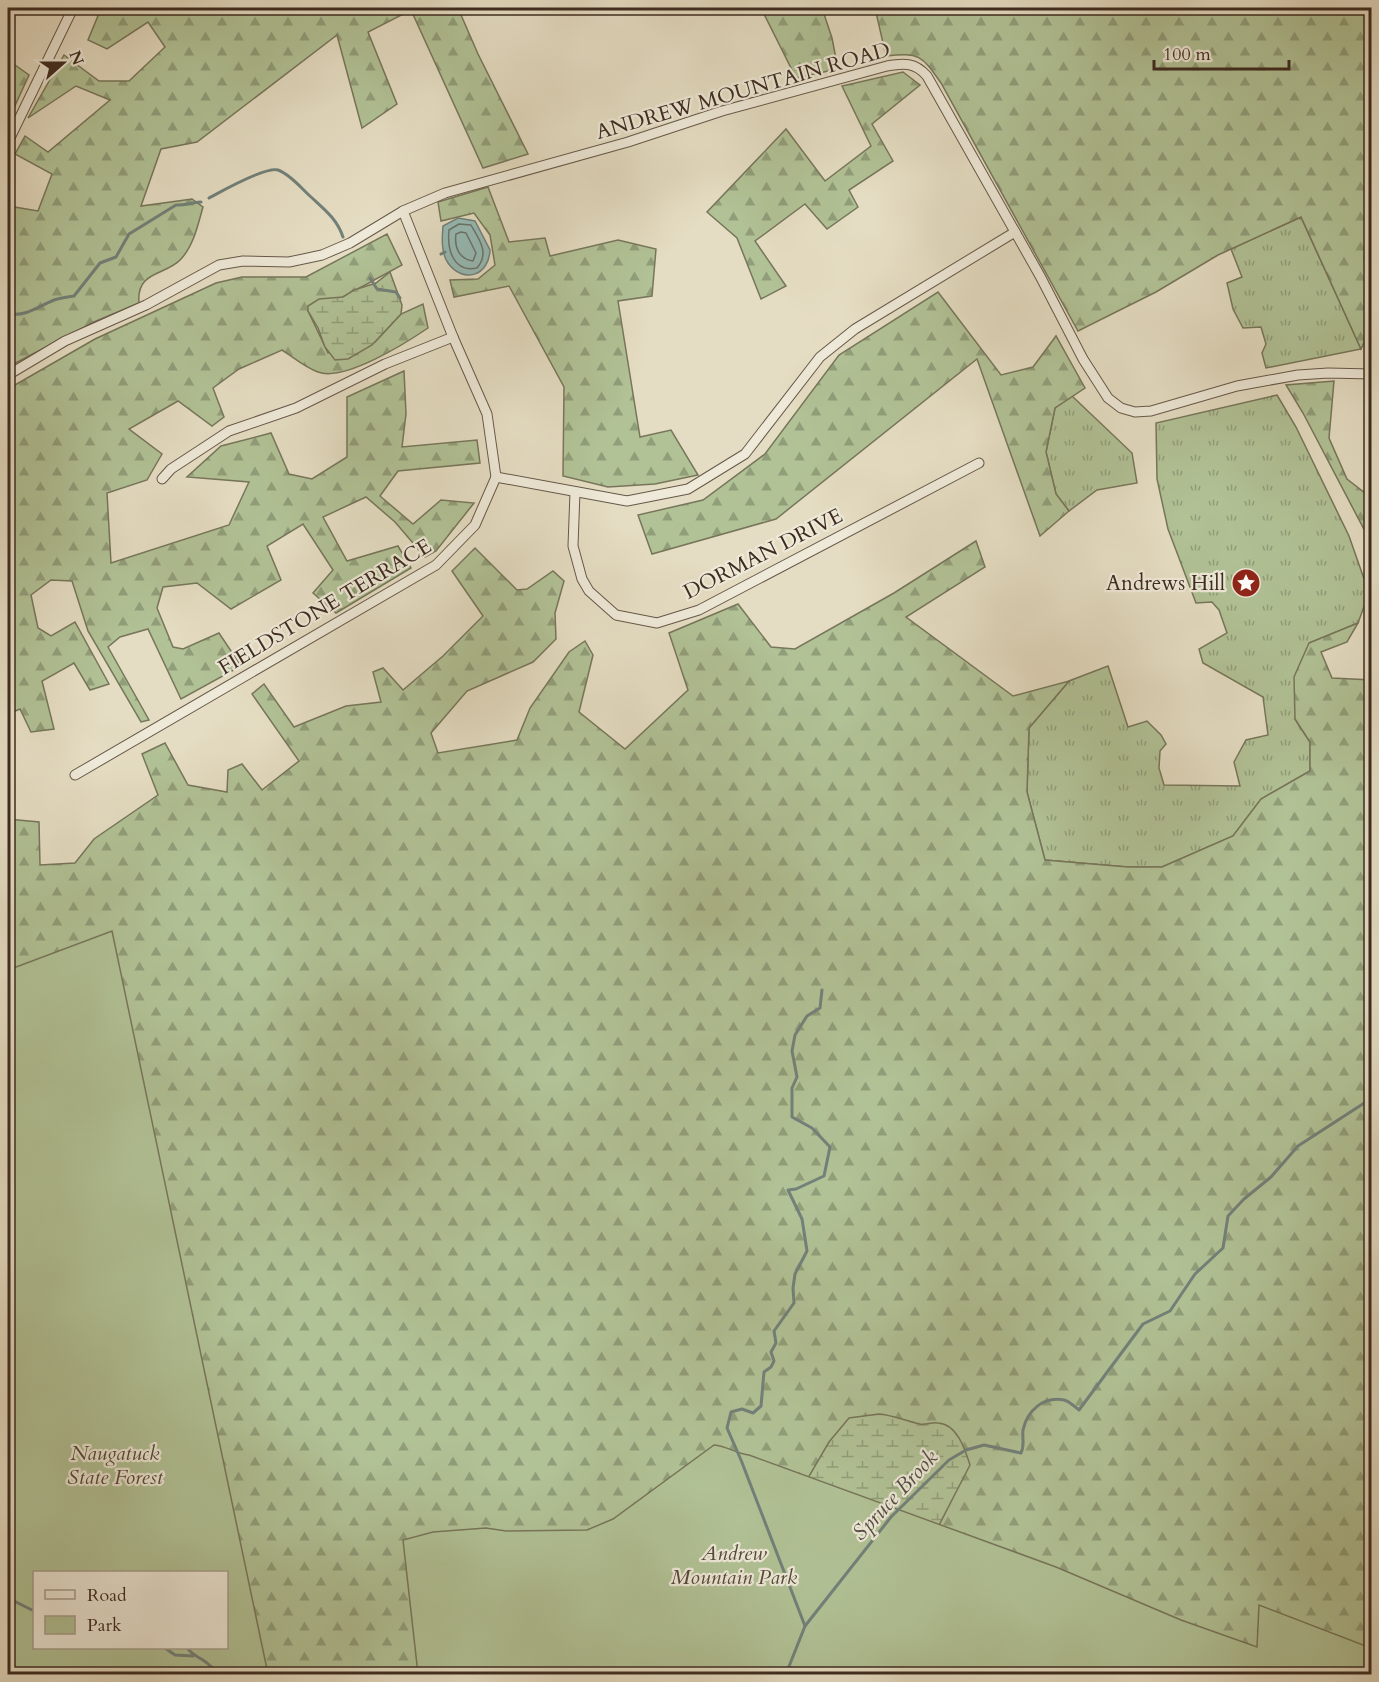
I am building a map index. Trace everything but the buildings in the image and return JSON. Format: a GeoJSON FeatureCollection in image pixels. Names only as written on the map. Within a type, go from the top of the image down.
{"type":"FeatureCollection","features":[{"type":"Feature","properties":{"kind":"street"},"geometry":{"type":"LineString","coordinates":[[8,142],[73,8]]}},
{"type":"Feature","properties":{"kind":"street","name":"ANDREW MOUNTAIN ROAD"},"geometry":{"type":"LineString","coordinates":[[8,375],[80,334],[146,305],[211,268],[233,262],[289,262],[322,255],[350,243],[403,211],[454,190],[628,142],[753,102],[906,63],[917,67],[927,76],[1083,359],[1108,398],[1121,408],[1135,412],[1151,411],[1237,386],[1276,378],[1328,373],[1371,374]]}},
{"type":"Feature","properties":{"kind":"street"},"geometry":{"type":"LineString","coordinates":[[403,211],[453,337],[487,414],[496,477],[627,501],[688,489],[746,454],[820,357],[855,329],[1015,232]]}},
{"type":"Feature","properties":{"kind":"street"},"geometry":{"type":"LineString","coordinates":[[162,479],[171,469],[229,431],[296,408],[385,364],[453,337]]}},
{"type":"Feature","properties":{"kind":"street","name":"DORMAN DRIVE"},"geometry":{"type":"LineString","coordinates":[[575,492],[573,546],[582,579],[589,591],[616,615],[657,623],[699,610],[979,463]]}},
{"type":"Feature","properties":{"kind":"street","name":"FIELDSTONE TERRACE"},"geometry":{"type":"LineString","coordinates":[[75,775],[436,566],[474,525],[496,477]]}},
{"type":"Feature","properties":{"kind":"green space"},"geometry":{"type":"Polygon","coordinates":[[[96,8],[458,8],[478,54],[528,154],[483,168],[411,10],[368,32],[397,104],[362,128],[337,35],[197,142],[161,149],[141,206],[192,199],[203,207],[195,234],[181,259],[147,279],[139,292],[139,303],[94,322],[8,367],[8,206],[38,211],[52,174],[15,154],[25,136],[48,152],[110,100],[76,86],[28,118],[64,55],[99,81],[129,81],[165,47],[148,22],[107,49],[88,40],[100,11],[96,8]]]}},
{"type":"Feature","properties":{"kind":"green space"},"geometry":{"type":"Polygon","coordinates":[[[761,8],[822,8],[832,38],[838,69],[796,78],[761,8]]]}},
{"type":"Feature","properties":{"kind":"green space"},"geometry":{"type":"Polygon","coordinates":[[[875,8],[1371,8],[1372,253],[1364,256],[1371,285],[1372,326],[1361,349],[1301,217],[1218,255],[1156,292],[1078,331],[941,83],[919,58],[906,55],[886,56],[875,8]]]}},
{"type":"Feature","properties":{"kind":"green space"},"geometry":{"type":"Polygon","coordinates":[[[8,60],[29,75],[8,121],[8,60]]]}},
{"type":"Feature","properties":{"kind":"green space"},"geometry":{"type":"Polygon","coordinates":[[[903,72],[920,85],[872,124],[893,161],[849,190],[858,207],[827,229],[805,204],[755,241],[786,286],[761,299],[737,238],[707,212],[786,129],[825,181],[871,146],[842,86],[903,72]]]}},
{"type":"Feature","properties":{"kind":"green space"},"geometry":{"type":"Polygon","coordinates":[[[488,187],[509,242],[545,238],[550,256],[618,240],[656,249],[652,296],[618,301],[640,437],[671,430],[698,475],[655,484],[608,487],[563,476],[564,387],[509,286],[454,297],[450,280],[478,279],[495,265],[490,235],[474,213],[441,221],[438,202],[488,187]]]}},
{"type":"Feature","properties":{"kind":"green space"},"geometry":{"type":"Polygon","coordinates":[[[1301,217],[1361,349],[1266,368],[1262,353],[1266,344],[1261,327],[1243,328],[1233,309],[1227,283],[1242,277],[1231,249],[1301,217]]]}},
{"type":"Feature","properties":{"kind":"green space"},"geometry":{"type":"Polygon","coordinates":[[[387,234],[402,265],[343,297],[308,311],[328,353],[375,342],[401,314],[423,304],[428,328],[374,359],[329,374],[313,370],[282,350],[239,369],[213,388],[224,417],[212,426],[178,401],[129,429],[162,454],[147,480],[107,493],[111,563],[229,525],[249,482],[187,477],[221,446],[271,433],[289,474],[312,479],[347,457],[347,397],[404,371],[406,414],[402,447],[477,440],[480,463],[398,471],[380,496],[413,524],[441,500],[474,503],[436,551],[425,557],[395,522],[366,497],[323,517],[347,561],[398,546],[411,568],[336,613],[313,593],[333,570],[303,524],[267,546],[281,580],[231,609],[197,583],[163,587],[157,608],[173,647],[183,649],[219,633],[241,666],[181,699],[148,629],[120,637],[108,647],[149,720],[141,722],[88,631],[72,581],[51,580],[31,595],[38,628],[51,636],[75,622],[109,684],[90,690],[74,663],[42,681],[54,729],[31,732],[20,709],[8,714],[8,389],[95,339],[216,283],[242,277],[306,277],[387,234]]]}},
{"type":"Feature","properties":{"kind":"green space"},"geometry":{"type":"Polygon","coordinates":[[[390,272],[402,305],[401,314],[372,345],[348,359],[335,360],[325,347],[308,311],[308,306],[319,299],[343,297],[354,290],[376,283],[390,272]]]}},
{"type":"Feature","properties":{"kind":"green space"},"geometry":{"type":"Polygon","coordinates":[[[938,292],[1001,375],[1033,367],[1056,336],[1085,388],[1055,408],[1046,452],[1056,494],[1069,511],[1040,536],[977,359],[776,519],[652,554],[638,515],[703,500],[765,454],[839,355],[938,292]]]}},
{"type":"Feature","properties":{"kind":"green space"},"geometry":{"type":"Polygon","coordinates":[[[1334,381],[1329,438],[1347,479],[1365,493],[1366,450],[1371,428],[1371,547],[1368,537],[1303,413],[1286,385],[1334,381]]]}},
{"type":"Feature","properties":{"kind":"green space"},"geometry":{"type":"Polygon","coordinates":[[[1277,395],[1296,427],[1349,536],[1369,593],[1358,623],[1309,643],[1295,719],[1310,742],[1310,771],[1261,799],[1233,836],[1162,867],[1128,867],[1045,860],[1027,792],[1029,728],[1069,681],[1108,666],[1128,727],[1147,721],[1161,735],[1166,744],[1160,751],[1159,768],[1164,785],[1240,786],[1234,762],[1246,740],[1268,735],[1263,697],[1203,663],[1199,649],[1227,633],[1219,610],[1212,602],[1196,603],[1168,529],[1157,479],[1156,423],[1277,395]]]}},
{"type":"Feature","properties":{"kind":"green space"},"geometry":{"type":"Polygon","coordinates":[[[1072,396],[1132,453],[1137,483],[1097,490],[1069,511],[1056,494],[1046,452],[1055,408],[1072,396]]]}},
{"type":"Feature","properties":{"kind":"green space"},"geometry":{"type":"Polygon","coordinates":[[[976,541],[985,567],[906,617],[1013,696],[1069,681],[1029,728],[1027,792],[1045,860],[1128,867],[1162,867],[1233,836],[1261,799],[1310,771],[1310,742],[1295,719],[1294,677],[1309,643],[1358,623],[1347,642],[1321,652],[1332,678],[1372,680],[1371,1674],[8,1674],[8,819],[39,822],[40,865],[75,863],[94,839],[158,795],[142,754],[165,743],[188,785],[227,792],[228,770],[242,764],[262,790],[299,761],[252,694],[264,684],[294,727],[346,706],[381,702],[373,672],[383,668],[403,690],[443,656],[483,616],[452,571],[475,548],[517,590],[527,589],[553,571],[564,581],[555,613],[556,639],[533,662],[467,691],[431,733],[438,753],[517,740],[530,708],[569,652],[585,641],[593,655],[579,712],[625,749],[688,690],[669,633],[738,604],[771,647],[795,649],[894,593],[976,541]]]}},
{"type":"Feature","properties":{"kind":"green space","name":"Naugatuck State Forest"},"geometry":{"type":"Polygon","coordinates":[[[112,931],[268,1674],[8,1674],[8,970],[112,931]]]}},
{"type":"Feature","properties":{"kind":"green space"},"geometry":{"type":"Polygon","coordinates":[[[879,1414],[920,1424],[945,1424],[963,1445],[970,1465],[936,1531],[805,1483],[829,1442],[849,1418],[879,1414]]]}},
{"type":"Feature","properties":{"kind":"green space","name":"Andrew Mountain Park"},"geometry":{"type":"Polygon","coordinates":[[[714,1445],[749,1455],[1056,1567],[1181,1620],[1257,1647],[1259,1605],[1371,1648],[1371,1674],[418,1674],[403,1540],[433,1532],[486,1528],[506,1531],[587,1530],[613,1519],[714,1445]]]}},
{"type":"Feature","properties":{"kind":"water"},"geometry":{"type":"Polygon","coordinates":[[[458,218],[475,221],[490,250],[485,266],[474,274],[468,275],[454,270],[444,255],[443,226],[458,218]]]}},
{"type":"Feature","properties":{"kind":"waterway"},"geometry":{"type":"LineString","coordinates":[[209,198],[254,175],[278,170],[291,178],[325,210],[334,220],[343,237]]}},
{"type":"Feature","properties":{"kind":"waterway"},"geometry":{"type":"LineString","coordinates":[[8,313],[26,313],[54,300],[74,296],[100,263],[116,257],[129,234],[176,205],[201,202]]}},
{"type":"Feature","properties":{"kind":"waterway"},"geometry":{"type":"LineString","coordinates":[[441,254],[445,252]]}},
{"type":"Feature","properties":{"kind":"waterway"},"geometry":{"type":"LineString","coordinates":[[370,278],[377,289],[396,292],[400,298]]}},
{"type":"Feature","properties":{"kind":"waterway"},"geometry":{"type":"LineString","coordinates":[[805,1626],[727,1428],[731,1412],[742,1409],[753,1413],[761,1406],[764,1372],[771,1367],[774,1361],[771,1352],[776,1343],[774,1331],[794,1303],[795,1274],[807,1251],[802,1219],[788,1190],[796,1189],[824,1176],[830,1147],[812,1128],[792,1117],[792,1088],[797,1077],[792,1051],[795,1035],[807,1016],[820,1008],[822,990]]}},
{"type":"Feature","properties":{"kind":"waterway","name":"Spruce Brook"},"geometry":{"type":"LineString","coordinates":[[786,1674],[805,1626],[891,1517],[949,1460],[966,1450],[984,1445],[1021,1453],[1025,1423],[1037,1406],[1056,1399],[1064,1400],[1079,1410],[1143,1324],[1170,1311],[1195,1274],[1223,1248],[1228,1216],[1244,1199],[1271,1177],[1298,1146],[1372,1098]]}},
{"type":"Feature","properties":{"kind":"waterway"},"geometry":{"type":"LineString","coordinates":[[8,1598],[33,1610]]}},
{"type":"Feature","properties":{"kind":"waterway"},"geometry":{"type":"LineString","coordinates":[[166,1649],[175,1655],[193,1656]]}},
{"type":"Feature","properties":{"kind":"waterway"},"geometry":{"type":"LineString","coordinates":[[188,1649],[224,1674]]}},
{"type":"Feature","properties":{"kind":"place","name":"Andrews Hill"},"geometry":{"type":"Point","coordinates":[1246,583]}}]}
